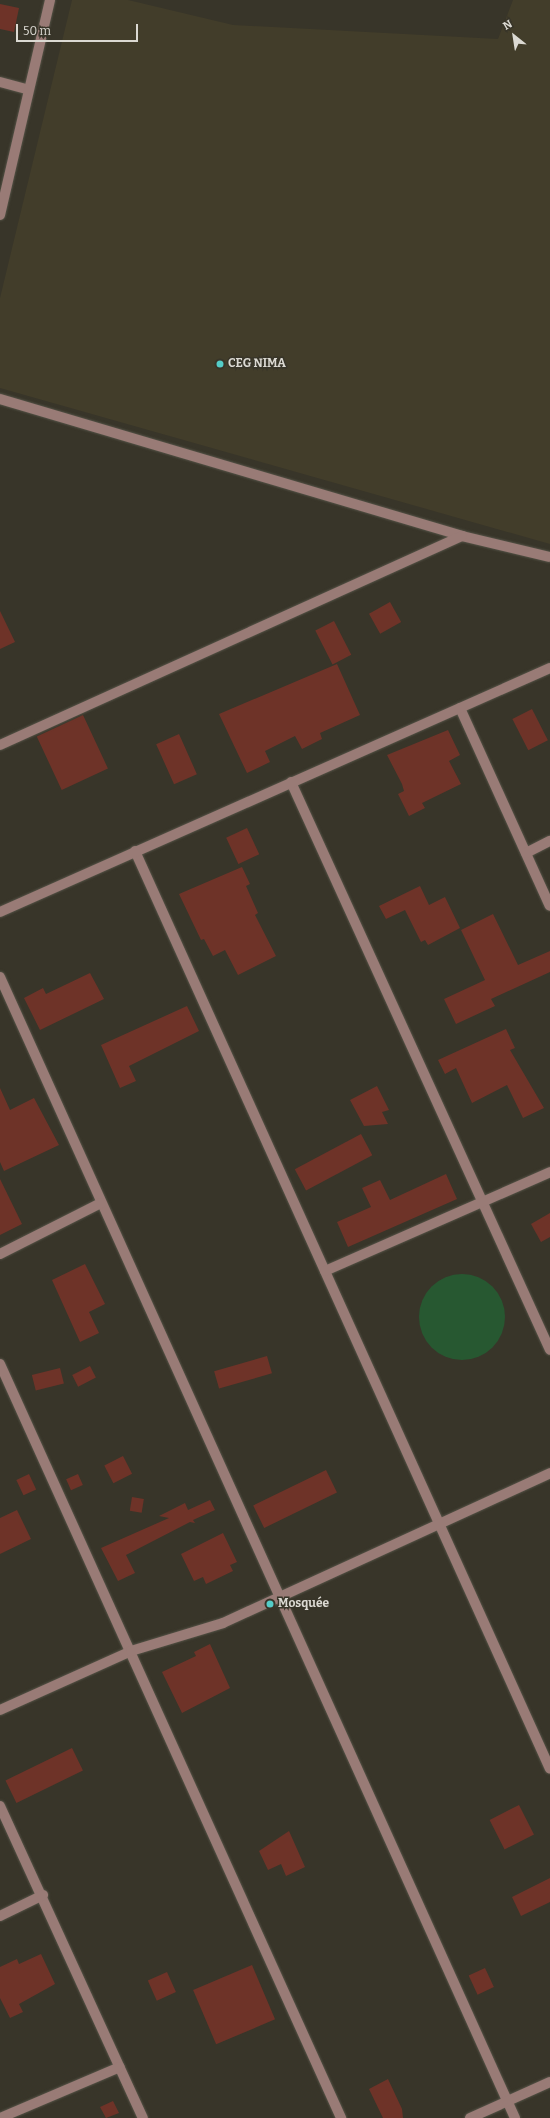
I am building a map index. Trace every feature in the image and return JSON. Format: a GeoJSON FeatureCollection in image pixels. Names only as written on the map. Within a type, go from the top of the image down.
{"type":"FeatureCollection","features":[{"type":"Feature","properties":{"kind":"street"},"geometry":{"type":"LineString","coordinates":[[0,216],[27,89],[50,0]]}},
{"type":"Feature","properties":{"kind":"street"},"geometry":{"type":"LineString","coordinates":[[0,82],[27,89]]}},
{"type":"Feature","properties":{"kind":"street"},"geometry":{"type":"LineString","coordinates":[[0,399],[462,536],[550,557]]}},
{"type":"Feature","properties":{"kind":"street"},"geometry":{"type":"LineString","coordinates":[[0,745],[462,536]]}},
{"type":"Feature","properties":{"kind":"street"},"geometry":{"type":"LineString","coordinates":[[0,912],[550,668]]}},
{"type":"Feature","properties":{"kind":"street"},"geometry":{"type":"LineString","coordinates":[[460,708],[550,906]]}},
{"type":"Feature","properties":{"kind":"street"},"geometry":{"type":"LineString","coordinates":[[291,782],[550,1350]]}},
{"type":"Feature","properties":{"kind":"street"},"geometry":{"type":"LineString","coordinates":[[526,853],[550,841]]}},
{"type":"Feature","properties":{"kind":"street"},"geometry":{"type":"LineString","coordinates":[[135,851],[550,1769]]}},
{"type":"Feature","properties":{"kind":"street"},"geometry":{"type":"LineString","coordinates":[[0,977],[515,2118]]}},
{"type":"Feature","properties":{"kind":"street"},"geometry":{"type":"LineString","coordinates":[[325,1271],[550,1172]]}},
{"type":"Feature","properties":{"kind":"street"},"geometry":{"type":"LineString","coordinates":[[0,1254],[101,1203]]}},
{"type":"Feature","properties":{"kind":"street"},"geometry":{"type":"LineString","coordinates":[[0,1364],[341,2118]]}},
{"type":"Feature","properties":{"kind":"street"},"geometry":{"type":"LineString","coordinates":[[0,1710],[131,1651],[223,1623],[550,1473]]}},
{"type":"Feature","properties":{"kind":"street"},"geometry":{"type":"LineString","coordinates":[[0,1806],[43,1895],[143,2118]]}},
{"type":"Feature","properties":{"kind":"street"},"geometry":{"type":"LineString","coordinates":[[0,1916],[43,1895]]}},
{"type":"Feature","properties":{"kind":"street"},"geometry":{"type":"LineString","coordinates":[[0,2118],[120,2067]]}},
{"type":"Feature","properties":{"kind":"street"},"geometry":{"type":"LineString","coordinates":[[470,2118],[550,2082]]}},
{"type":"Feature","properties":{"kind":"shaded area"},"geometry":{"type":"Polygon","coordinates":[[[72,0],[128,0],[233,25],[498,39],[513,0],[550,0],[550,544],[0,388],[0,298],[72,0]]]}},
{"type":"Feature","properties":{"kind":"green space"},"geometry":{"type":"Polygon","coordinates":[[[462,1274],[479,1277],[493,1286],[502,1300],[505,1317],[502,1334],[493,1348],[479,1357],[462,1360],[445,1357],[431,1348],[422,1334],[419,1317],[422,1300],[431,1286],[445,1277],[462,1274]]]}},
{"type":"Feature","properties":{"kind":"building"},"geometry":{"type":"Polygon","coordinates":[[[0,4],[19,8],[14,32],[0,29],[0,4]]]}},
{"type":"Feature","properties":{"kind":"building"},"geometry":{"type":"Polygon","coordinates":[[[390,602],[401,622],[380,634],[369,614],[390,602]]]}},
{"type":"Feature","properties":{"kind":"building"},"geometry":{"type":"Polygon","coordinates":[[[0,611],[15,642],[0,649],[0,611]]]}},
{"type":"Feature","properties":{"kind":"building"},"geometry":{"type":"Polygon","coordinates":[[[334,621],[351,655],[333,664],[315,631],[334,621]]]}},
{"type":"Feature","properties":{"kind":"building"},"geometry":{"type":"Polygon","coordinates":[[[337,664],[360,715],[320,733],[322,739],[302,749],[295,736],[265,751],[270,762],[247,773],[219,714],[337,664]]]}},
{"type":"Feature","properties":{"kind":"building"},"geometry":{"type":"Polygon","coordinates":[[[532,709],[548,740],[528,750],[512,719],[532,709]]]}},
{"type":"Feature","properties":{"kind":"building"},"geometry":{"type":"Polygon","coordinates":[[[83,715],[108,768],[62,790],[37,737],[83,715]]]}},
{"type":"Feature","properties":{"kind":"building"},"geometry":{"type":"Polygon","coordinates":[[[448,730],[460,755],[449,761],[461,784],[422,803],[425,808],[409,816],[398,794],[404,791],[402,784],[387,755],[448,730]]]}},
{"type":"Feature","properties":{"kind":"building"},"geometry":{"type":"Polygon","coordinates":[[[179,734],[197,774],[174,784],[156,744],[179,734]]]}},
{"type":"Feature","properties":{"kind":"building"},"geometry":{"type":"Polygon","coordinates":[[[247,828],[259,854],[238,864],[226,838],[247,828]]]}},
{"type":"Feature","properties":{"kind":"building"},"geometry":{"type":"Polygon","coordinates":[[[242,867],[250,884],[246,886],[258,913],[255,915],[276,956],[238,975],[225,950],[213,956],[204,939],[201,940],[179,894],[242,867]]]}},
{"type":"Feature","properties":{"kind":"building"},"geometry":{"type":"Polygon","coordinates":[[[420,886],[429,905],[445,897],[460,928],[428,945],[425,940],[421,942],[405,910],[386,919],[379,906],[420,886]]]}},
{"type":"Feature","properties":{"kind":"building"},"geometry":{"type":"Polygon","coordinates":[[[493,914],[518,965],[550,951],[550,972],[491,999],[495,1006],[456,1024],[444,999],[485,980],[461,930],[493,914]]]}},
{"type":"Feature","properties":{"kind":"building"},"geometry":{"type":"Polygon","coordinates":[[[90,973],[104,999],[40,1030],[24,998],[43,988],[46,994],[90,973]]]}},
{"type":"Feature","properties":{"kind":"building"},"geometry":{"type":"Polygon","coordinates":[[[187,1006],[199,1031],[129,1066],[136,1081],[120,1088],[101,1045],[187,1006]]]}},
{"type":"Feature","properties":{"kind":"building"},"geometry":{"type":"Polygon","coordinates":[[[506,1029],[515,1048],[510,1050],[544,1108],[523,1118],[507,1085],[472,1103],[456,1068],[445,1074],[438,1060],[506,1029]]]}},
{"type":"Feature","properties":{"kind":"building"},"geometry":{"type":"Polygon","coordinates":[[[377,1086],[389,1110],[382,1112],[388,1124],[364,1126],[350,1100],[377,1086]]]}},
{"type":"Feature","properties":{"kind":"building"},"geometry":{"type":"Polygon","coordinates":[[[0,1088],[10,1110],[34,1098],[59,1145],[4,1171],[0,1162],[0,1088]]]}},
{"type":"Feature","properties":{"kind":"building"},"geometry":{"type":"Polygon","coordinates":[[[361,1134],[372,1155],[306,1190],[295,1169],[361,1134]]]}},
{"type":"Feature","properties":{"kind":"building"},"geometry":{"type":"Polygon","coordinates":[[[446,1174],[457,1199],[348,1247],[337,1222],[371,1207],[362,1188],[380,1180],[390,1200],[446,1174]]]}},
{"type":"Feature","properties":{"kind":"building"},"geometry":{"type":"Polygon","coordinates":[[[0,1179],[22,1224],[0,1235],[0,1179]]]}},
{"type":"Feature","properties":{"kind":"building"},"geometry":{"type":"Polygon","coordinates":[[[550,1213],[550,1237],[541,1242],[531,1224],[550,1213]]]}},
{"type":"Feature","properties":{"kind":"building"},"geometry":{"type":"Polygon","coordinates":[[[85,1264],[105,1304],[89,1312],[99,1333],[80,1342],[52,1280],[85,1264]]]}},
{"type":"Feature","properties":{"kind":"building"},"geometry":{"type":"Polygon","coordinates":[[[267,1356],[272,1373],[219,1388],[214,1371],[267,1356]]]}},
{"type":"Feature","properties":{"kind":"building"},"geometry":{"type":"Polygon","coordinates":[[[90,1366],[96,1378],[78,1387],[72,1375],[90,1366]]]}},
{"type":"Feature","properties":{"kind":"building"},"geometry":{"type":"Polygon","coordinates":[[[60,1368],[64,1384],[36,1391],[32,1375],[60,1368]]]}},
{"type":"Feature","properties":{"kind":"building"},"geometry":{"type":"Polygon","coordinates":[[[123,1456],[132,1474],[113,1483],[104,1466],[123,1456]]]}},
{"type":"Feature","properties":{"kind":"building"},"geometry":{"type":"Polygon","coordinates":[[[326,1470],[337,1492],[264,1528],[253,1506],[326,1470]]]}},
{"type":"Feature","properties":{"kind":"building"},"geometry":{"type":"Polygon","coordinates":[[[29,1474],[36,1489],[23,1495],[16,1480],[29,1474]]]}},
{"type":"Feature","properties":{"kind":"building"},"geometry":{"type":"Polygon","coordinates":[[[78,1474],[83,1485],[71,1490],[66,1479],[78,1474]]]}},
{"type":"Feature","properties":{"kind":"building"},"geometry":{"type":"Polygon","coordinates":[[[132,1497],[144,1499],[142,1513],[130,1511],[132,1497]]]}},
{"type":"Feature","properties":{"kind":"building"},"geometry":{"type":"Polygon","coordinates":[[[210,1500],[215,1510],[193,1520],[195,1523],[190,1522],[126,1555],[135,1573],[118,1581],[101,1548],[169,1518],[159,1516],[185,1503],[188,1510],[210,1500]]]}},
{"type":"Feature","properties":{"kind":"building"},"geometry":{"type":"Polygon","coordinates":[[[17,1510],[31,1539],[0,1554],[0,1518],[17,1510]]]}},
{"type":"Feature","properties":{"kind":"building"},"geometry":{"type":"Polygon","coordinates":[[[223,1533],[237,1562],[230,1565],[233,1571],[206,1584],[203,1577],[194,1581],[181,1554],[223,1533]]]}},
{"type":"Feature","properties":{"kind":"building"},"geometry":{"type":"Polygon","coordinates":[[[210,1644],[230,1688],[182,1713],[162,1672],[196,1656],[194,1652],[210,1644]]]}},
{"type":"Feature","properties":{"kind":"building"},"geometry":{"type":"Polygon","coordinates":[[[72,1748],[83,1770],[16,1803],[5,1780],[72,1748]]]}},
{"type":"Feature","properties":{"kind":"building"},"geometry":{"type":"Polygon","coordinates":[[[519,1805],[534,1834],[505,1849],[490,1820],[519,1805]]]}},
{"type":"Feature","properties":{"kind":"building"},"geometry":{"type":"Polygon","coordinates":[[[289,1831],[305,1867],[286,1876],[281,1864],[268,1870],[259,1851],[289,1831]]]}},
{"type":"Feature","properties":{"kind":"building"},"geometry":{"type":"Polygon","coordinates":[[[550,1878],[550,1902],[521,1916],[512,1897],[550,1878]]]}},
{"type":"Feature","properties":{"kind":"building"},"geometry":{"type":"Polygon","coordinates":[[[41,1954],[55,1984],[19,2004],[23,2012],[10,2018],[0,1998],[0,1967],[17,1959],[19,1964],[41,1954]]]}},
{"type":"Feature","properties":{"kind":"building"},"geometry":{"type":"Polygon","coordinates":[[[252,1965],[275,2019],[216,2044],[193,1990],[252,1965]]]}},
{"type":"Feature","properties":{"kind":"building"},"geometry":{"type":"Polygon","coordinates":[[[485,1968],[494,1987],[478,1995],[469,1976],[485,1968]]]}},
{"type":"Feature","properties":{"kind":"building"},"geometry":{"type":"Polygon","coordinates":[[[167,1972],[176,1992],[157,2001],[148,1981],[167,1972]]]}},
{"type":"Feature","properties":{"kind":"building"},"geometry":{"type":"Polygon","coordinates":[[[388,2079],[402,2109],[403,2118],[383,2118],[369,2089],[388,2079]]]}},
{"type":"Feature","properties":{"kind":"building"},"geometry":{"type":"Polygon","coordinates":[[[113,2101],[119,2113],[106,2118],[100,2107],[113,2101]]]}},
{"type":"Feature","properties":{"kind":"place","name":"CEG NIMA"},"geometry":{"type":"Point","coordinates":[220,364]}},
{"type":"Feature","properties":{"kind":"place","name":"Mosquée"},"geometry":{"type":"Point","coordinates":[270,1604]}}]}
